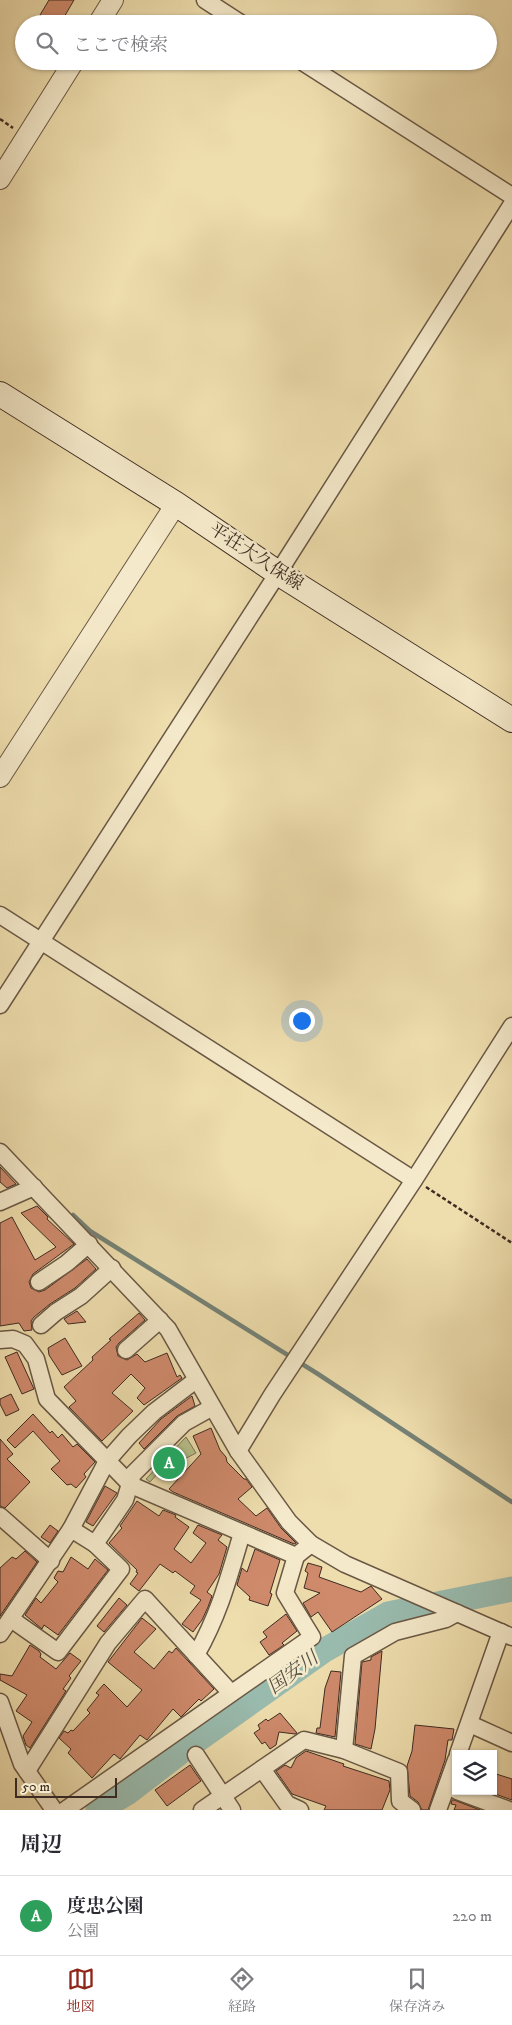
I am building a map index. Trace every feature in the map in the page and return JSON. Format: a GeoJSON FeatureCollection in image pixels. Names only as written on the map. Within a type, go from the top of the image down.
{"type":"FeatureCollection","features":[{"type":"Feature","properties":{"kind":"main road","name":"平荘大久保線"},"geometry":{"type":"LineString","coordinates":[[0,394],[176,504],[278,573],[512,720]]}},
{"type":"Feature","properties":{"kind":"street"},"geometry":{"type":"LineString","coordinates":[[104,15],[113,0]]}},
{"type":"Feature","properties":{"kind":"street"},"geometry":{"type":"LineString","coordinates":[[205,0],[228,15]]}},
{"type":"Feature","properties":{"kind":"street"},"geometry":{"type":"LineString","coordinates":[[0,179],[68,70]]}},
{"type":"Feature","properties":{"kind":"street"},"geometry":{"type":"LineString","coordinates":[[315,70],[512,196]]}},
{"type":"Feature","properties":{"kind":"street"},"geometry":{"type":"LineString","coordinates":[[0,1005],[509,216]]}},
{"type":"Feature","properties":{"kind":"street"},"geometry":{"type":"LineString","coordinates":[[0,777],[176,504]]}},
{"type":"Feature","properties":{"kind":"street"},"geometry":{"type":"LineString","coordinates":[[0,915],[414,1180]]}},
{"type":"Feature","properties":{"kind":"street"},"geometry":{"type":"LineString","coordinates":[[238,1451],[272,1395],[414,1180],[512,1026]]}},
{"type":"Feature","properties":{"kind":"street"},"geometry":{"type":"LineString","coordinates":[[0,1152],[168,1329],[211,1408],[238,1451],[289,1522],[311,1544],[345,1564],[507,1635],[460,1750]]}},
{"type":"Feature","properties":{"kind":"street"},"geometry":{"type":"LineString","coordinates":[[0,1202],[34,1187]]}},
{"type":"Feature","properties":{"kind":"street"},"geometry":{"type":"LineString","coordinates":[[38,1282],[67,1263],[89,1244]]}},
{"type":"Feature","properties":{"kind":"street"},"geometry":{"type":"LineString","coordinates":[[41,1325],[56,1312],[82,1296],[112,1268]]}},
{"type":"Feature","properties":{"kind":"street"},"geometry":{"type":"LineString","coordinates":[[126,1350],[160,1320]]}},
{"type":"Feature","properties":{"kind":"street"},"geometry":{"type":"LineString","coordinates":[[0,1340],[13,1339],[25,1344],[36,1358],[47,1399],[131,1485],[296,1556]]}},
{"type":"Feature","properties":{"kind":"street"},"geometry":{"type":"LineString","coordinates":[[0,1634],[71,1529],[107,1461],[154,1412],[196,1380]]}},
{"type":"Feature","properties":{"kind":"street"},"geometry":{"type":"LineString","coordinates":[[95,1544],[125,1500],[133,1474],[184,1423],[211,1408]]}},
{"type":"Feature","properties":{"kind":"street"},"geometry":{"type":"LineString","coordinates":[[0,1516],[51,1561]]}},
{"type":"Feature","properties":{"kind":"street"},"geometry":{"type":"LineString","coordinates":[[10,1619],[58,1652],[121,1569],[95,1544],[71,1529]]}},
{"type":"Feature","properties":{"kind":"street"},"geometry":{"type":"LineString","coordinates":[[196,1655],[211,1630],[242,1533]]}},
{"type":"Feature","properties":{"kind":"street"},"geometry":{"type":"LineString","coordinates":[[65,1810],[312,1637],[285,1593],[296,1556],[311,1544]]}},
{"type":"Feature","properties":{"kind":"street"},"geometry":{"type":"LineString","coordinates":[[27,1771],[108,1643],[144,1600],[231,1694]]}},
{"type":"Feature","properties":{"kind":"street"},"geometry":{"type":"LineString","coordinates":[[344,1750],[353,1656],[394,1632],[446,1619],[458,1613]]}},
{"type":"Feature","properties":{"kind":"street"},"geometry":{"type":"LineString","coordinates":[[0,1702],[22,1764],[54,1810]]}},
{"type":"Feature","properties":{"kind":"street"},"geometry":{"type":"LineString","coordinates":[[470,1724],[512,1743]]}},
{"type":"Feature","properties":{"kind":"street"},"geometry":{"type":"LineString","coordinates":[[202,1810],[304,1740],[344,1750],[399,1772],[400,1801],[412,1810]]}},
{"type":"Feature","properties":{"kind":"street"},"geometry":{"type":"LineString","coordinates":[[196,1755],[232,1810]]}},
{"type":"Feature","properties":{"kind":"street"},"geometry":{"type":"LineString","coordinates":[[262,1769],[287,1804],[300,1810]]}},
{"type":"Feature","properties":{"kind":"street"},"geometry":{"type":"LineString","coordinates":[[438,1810],[452,1791]]}},
{"type":"Feature","properties":{"kind":"street"},"geometry":{"type":"LineString","coordinates":[[467,1795],[509,1810]]}},
{"type":"Feature","properties":{"kind":"path"},"geometry":{"type":"LineString","coordinates":[[414,1180],[512,1243]]}},
{"type":"Feature","properties":{"kind":"green space"},"geometry":{"type":"Polygon","coordinates":[[[186,1437],[196,1453],[158,1473],[150,1482],[146,1479],[186,1437]]]}},
{"type":"Feature","properties":{"kind":"building"},"geometry":{"type":"Polygon","coordinates":[[[49,0],[74,0],[65,15],[40,15],[49,0]]]}},
{"type":"Feature","properties":{"kind":"building"},"geometry":{"type":"Polygon","coordinates":[[[0,1167],[16,1184],[7,1188],[0,1182],[0,1167]]]}},
{"type":"Feature","properties":{"kind":"building"},"geometry":{"type":"Polygon","coordinates":[[[37,1206],[48,1217],[47,1219],[74,1244],[33,1274],[29,1282],[31,1288],[39,1292],[45,1290],[87,1259],[96,1269],[75,1288],[34,1317],[31,1321],[32,1330],[24,1331],[19,1323],[0,1326],[0,1223],[12,1217],[35,1260],[56,1247],[21,1213],[37,1206]]]}},
{"type":"Feature","properties":{"kind":"building"},"geometry":{"type":"Polygon","coordinates":[[[77,1311],[86,1322],[68,1324],[64,1319],[77,1311]]]}},
{"type":"Feature","properties":{"kind":"building"},"geometry":{"type":"Polygon","coordinates":[[[139,1313],[145,1320],[116,1347],[118,1356],[127,1360],[137,1354],[145,1362],[167,1353],[177,1377],[180,1375],[182,1378],[144,1405],[137,1398],[145,1388],[131,1374],[112,1393],[133,1411],[102,1441],[69,1407],[76,1401],[64,1387],[93,1360],[92,1357],[111,1340],[109,1339],[139,1313]]]}},
{"type":"Feature","properties":{"kind":"building"},"geometry":{"type":"Polygon","coordinates":[[[65,1338],[82,1366],[62,1375],[49,1355],[48,1348],[65,1338]]]}},
{"type":"Feature","properties":{"kind":"building"},"geometry":{"type":"Polygon","coordinates":[[[17,1352],[34,1389],[22,1394],[5,1357],[17,1352]]]}},
{"type":"Feature","properties":{"kind":"building"},"geometry":{"type":"Polygon","coordinates":[[[11,1394],[19,1410],[6,1416],[0,1404],[0,1399],[11,1394]]]}},
{"type":"Feature","properties":{"kind":"building"},"geometry":{"type":"Polygon","coordinates":[[[192,1396],[195,1406],[177,1416],[144,1449],[139,1443],[161,1419],[192,1396]]]}},
{"type":"Feature","properties":{"kind":"building"},"geometry":{"type":"Polygon","coordinates":[[[33,1414],[50,1433],[52,1431],[58,1438],[62,1434],[73,1447],[77,1444],[95,1462],[84,1474],[86,1477],[76,1488],[71,1484],[67,1485],[51,1469],[60,1461],[33,1431],[15,1448],[7,1440],[33,1414]]]}},
{"type":"Feature","properties":{"kind":"building"},"geometry":{"type":"Polygon","coordinates":[[[211,1428],[227,1462],[252,1487],[238,1499],[256,1516],[267,1508],[281,1528],[296,1543],[294,1544],[169,1489],[201,1454],[193,1436],[211,1428]]]}},
{"type":"Feature","properties":{"kind":"building"},"geometry":{"type":"Polygon","coordinates":[[[0,1439],[13,1454],[7,1459],[30,1482],[5,1508],[0,1506],[0,1439]]]}},
{"type":"Feature","properties":{"kind":"building"},"geometry":{"type":"Polygon","coordinates":[[[105,1486],[117,1493],[93,1526],[86,1522],[105,1486]]]}},
{"type":"Feature","properties":{"kind":"building"},"geometry":{"type":"Polygon","coordinates":[[[137,1501],[159,1516],[163,1510],[176,1515],[175,1517],[189,1527],[174,1549],[191,1563],[206,1543],[193,1533],[198,1525],[222,1535],[218,1540],[227,1547],[219,1574],[207,1592],[212,1596],[202,1620],[193,1632],[182,1624],[201,1600],[190,1593],[195,1586],[175,1571],[173,1573],[160,1564],[139,1591],[130,1584],[138,1573],[136,1572],[137,1570],[109,1543],[122,1528],[120,1526],[137,1501]]]}},
{"type":"Feature","properties":{"kind":"building"},"geometry":{"type":"Polygon","coordinates":[[[50,1525],[58,1531],[50,1543],[41,1537],[50,1525]]]}},
{"type":"Feature","properties":{"kind":"building"},"geometry":{"type":"Polygon","coordinates":[[[255,1549],[280,1560],[268,1606],[249,1600],[250,1597],[237,1585],[242,1568],[247,1572],[255,1549]]]}},
{"type":"Feature","properties":{"kind":"building"},"geometry":{"type":"Polygon","coordinates":[[[25,1551],[37,1562],[0,1616],[0,1568],[12,1557],[16,1559],[25,1551]]]}},
{"type":"Feature","properties":{"kind":"building"},"geometry":{"type":"Polygon","coordinates":[[[71,1557],[88,1569],[95,1559],[108,1570],[58,1635],[44,1625],[42,1629],[25,1615],[36,1598],[41,1603],[58,1582],[54,1578],[58,1571],[63,1572],[71,1557]]]}},
{"type":"Feature","properties":{"kind":"building"},"geometry":{"type":"Polygon","coordinates":[[[308,1563],[322,1567],[319,1577],[361,1592],[371,1586],[382,1599],[332,1632],[318,1612],[311,1617],[303,1603],[320,1593],[304,1588],[308,1573],[305,1571],[308,1563]]]}},
{"type":"Feature","properties":{"kind":"building"},"geometry":{"type":"Polygon","coordinates":[[[119,1598],[127,1605],[104,1632],[97,1626],[119,1598]]]}},
{"type":"Feature","properties":{"kind":"building"},"geometry":{"type":"Polygon","coordinates":[[[286,1614],[297,1631],[282,1643],[284,1645],[269,1655],[260,1642],[267,1637],[263,1632],[286,1614]]]}},
{"type":"Feature","properties":{"kind":"building"},"geometry":{"type":"Polygon","coordinates":[[[142,1618],[156,1629],[134,1652],[154,1669],[169,1651],[172,1653],[176,1648],[214,1689],[201,1701],[199,1699],[181,1717],[173,1709],[147,1740],[140,1735],[120,1759],[114,1754],[92,1778],[68,1753],[71,1749],[59,1738],[64,1731],[68,1733],[71,1730],[73,1731],[90,1713],[87,1710],[99,1695],[96,1693],[104,1684],[127,1707],[142,1690],[108,1662],[142,1618]]]}},
{"type":"Feature","properties":{"kind":"building"},"geometry":{"type":"Polygon","coordinates":[[[30,1645],[39,1651],[40,1657],[56,1669],[70,1653],[81,1661],[69,1676],[71,1678],[63,1689],[66,1691],[30,1748],[26,1745],[23,1736],[32,1722],[16,1711],[27,1695],[0,1680],[0,1674],[12,1676],[30,1645]]]}},
{"type":"Feature","properties":{"kind":"building"},"geometry":{"type":"Polygon","coordinates":[[[382,1651],[375,1729],[371,1749],[355,1744],[362,1662],[371,1660],[371,1657],[382,1651]]]}},
{"type":"Feature","properties":{"kind":"building"},"geometry":{"type":"Polygon","coordinates":[[[331,1671],[341,1672],[335,1737],[316,1733],[317,1728],[320,1728],[325,1688],[331,1671]]]}},
{"type":"Feature","properties":{"kind":"building"},"geometry":{"type":"Polygon","coordinates":[[[280,1713],[297,1733],[279,1732],[276,1745],[270,1749],[265,1742],[262,1744],[254,1733],[260,1729],[258,1725],[280,1713]]]}},
{"type":"Feature","properties":{"kind":"building"},"geometry":{"type":"Polygon","coordinates":[[[415,1725],[454,1729],[452,1740],[448,1740],[445,1760],[428,1810],[422,1810],[418,1802],[410,1796],[407,1766],[412,1751],[415,1725]]]}},
{"type":"Feature","properties":{"kind":"building"},"geometry":{"type":"Polygon","coordinates":[[[306,1751],[344,1764],[343,1766],[389,1781],[390,1790],[382,1810],[324,1810],[326,1806],[292,1794],[276,1771],[285,1765],[291,1768],[296,1758],[306,1751]]]}},
{"type":"Feature","properties":{"kind":"building"},"geometry":{"type":"Polygon","coordinates":[[[190,1765],[201,1781],[167,1806],[155,1790],[190,1765]]]}},
{"type":"Feature","properties":{"kind":"building"},"geometry":{"type":"Polygon","coordinates":[[[497,1774],[512,1779],[512,1800],[497,1795],[497,1774]]]}},
{"type":"Feature","properties":{"kind":"building"},"geometry":{"type":"Polygon","coordinates":[[[452,1800],[480,1810],[454,1810],[456,1805],[451,1804],[452,1800]]]}},
{"type":"Feature","properties":{"kind":"waterway"},"geometry":{"type":"LineString","coordinates":[[73,1215],[90,1231],[318,1374],[512,1502]]}},
{"type":"Feature","properties":{"kind":"waterway","name":"国安川"},"geometry":{"type":"LineString","coordinates":[[98,1810],[127,1793],[183,1750],[323,1651],[388,1614],[512,1589]]}},
{"type":"Feature","properties":{"kind":"place","name":"度忠公園"},"geometry":{"type":"Point","coordinates":[169,1463]}}]}
